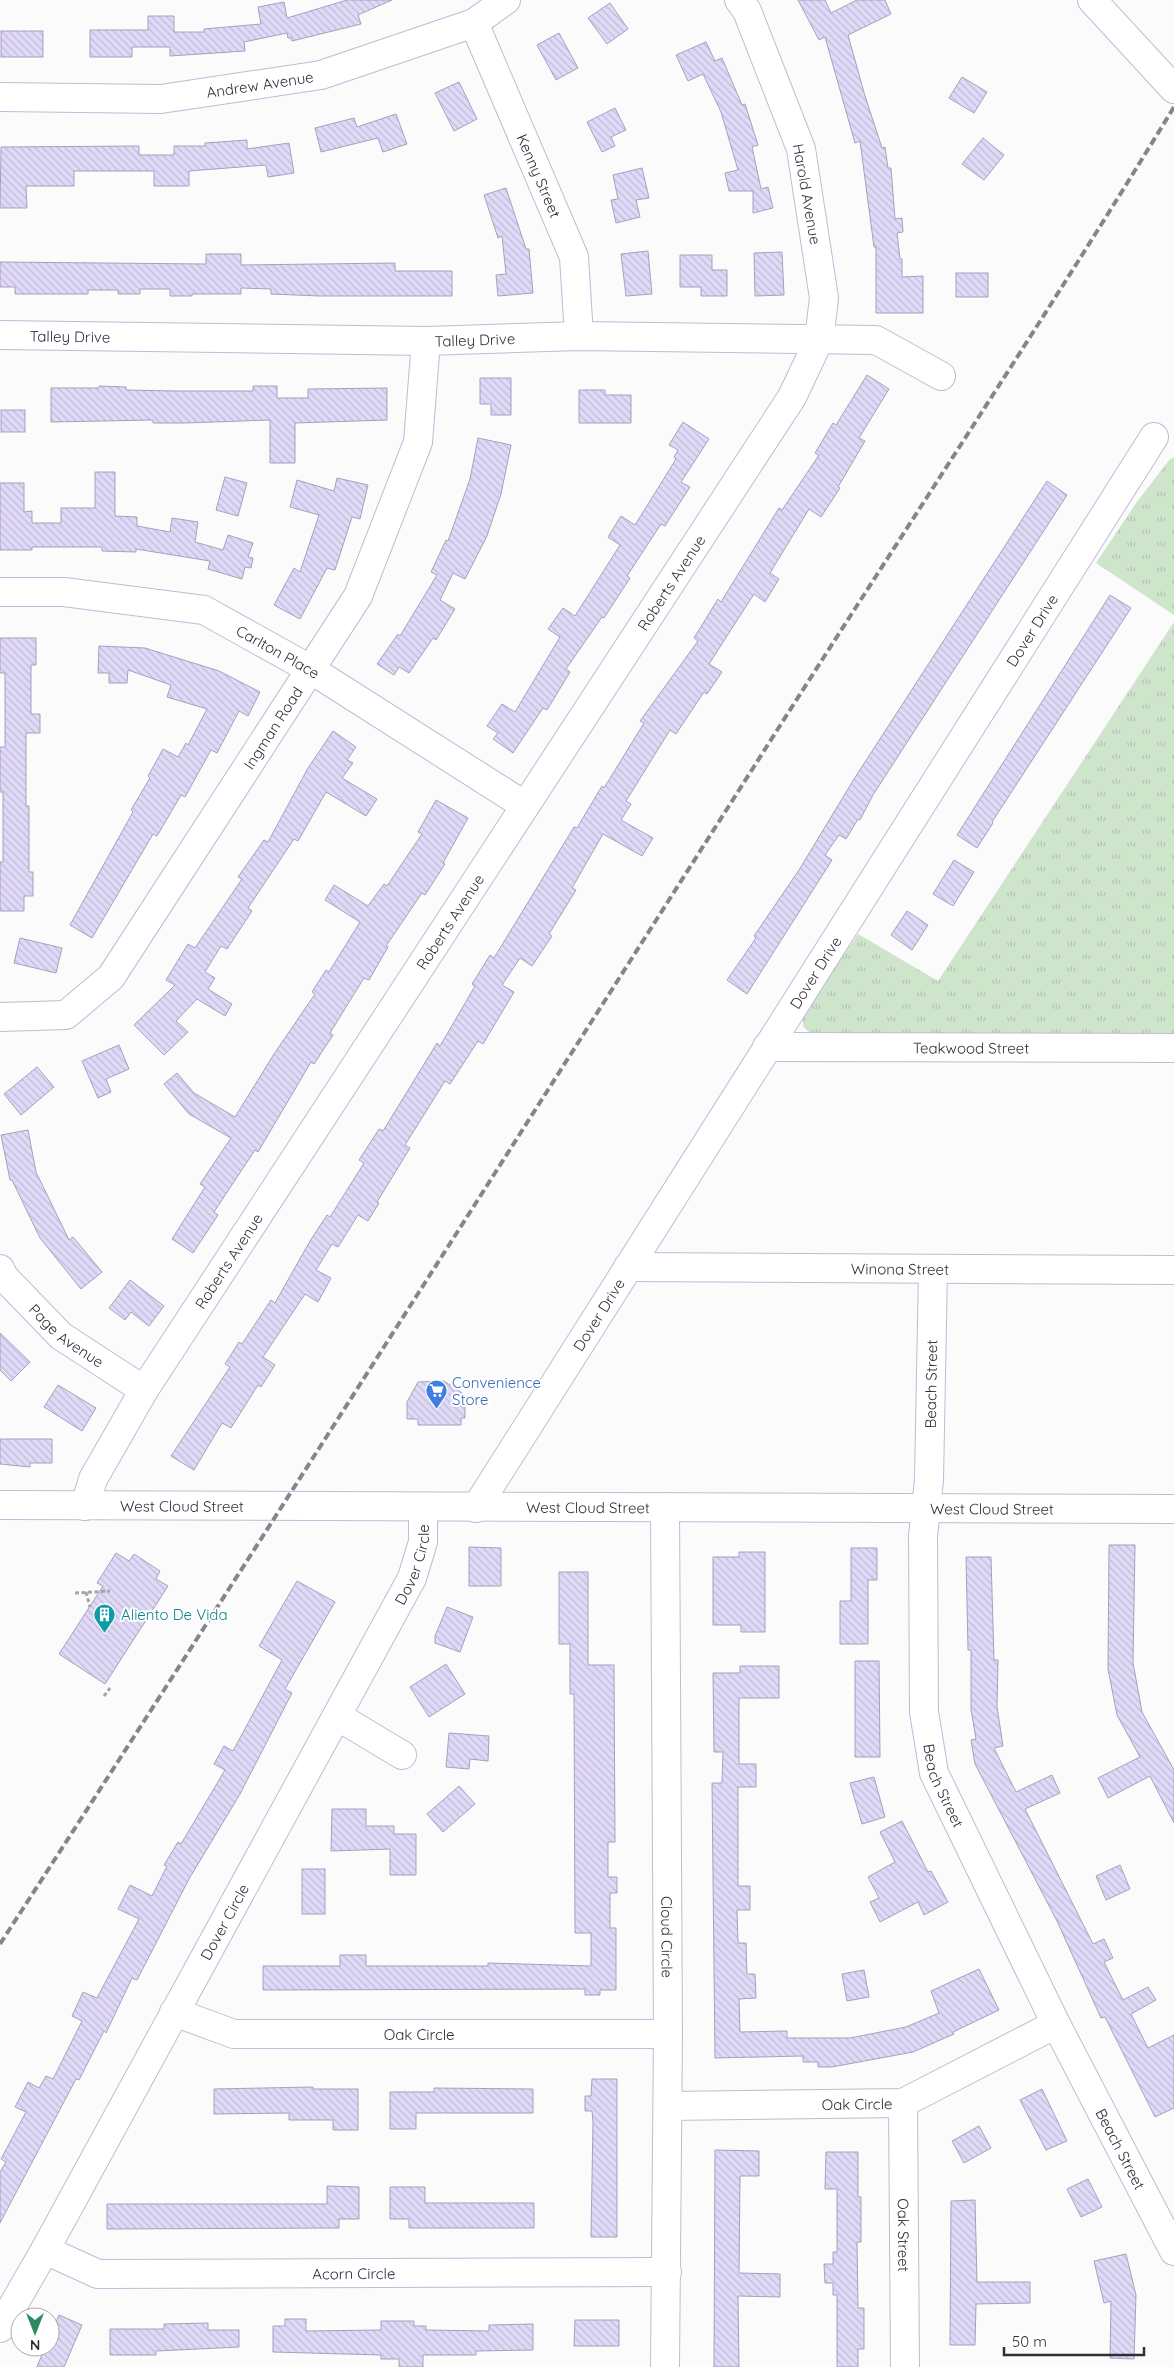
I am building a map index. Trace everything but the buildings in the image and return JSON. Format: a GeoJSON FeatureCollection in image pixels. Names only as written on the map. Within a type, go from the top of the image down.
{"type":"FeatureCollection","features":[{"type":"Feature","properties":{"kind":"main road","name":"Andrew Avenue"},"geometry":{"type":"LineString","coordinates":[[0,97],[161,99],[321,75],[474,23],[506,0]]}},
{"type":"Feature","properties":{"kind":"main road","name":"Harold Avenue"},"geometry":{"type":"LineString","coordinates":[[739,0],[747,11],[801,149],[824,298],[819,340]]}},
{"type":"Feature","properties":{"kind":"main road"},"geometry":{"type":"LineString","coordinates":[[1092,0],[1174,89]]}},
{"type":"Feature","properties":{"kind":"main road","name":"Kenny Street"},"geometry":{"type":"LineString","coordinates":[[474,23],[574,257],[579,336]]}},
{"type":"Feature","properties":{"kind":"main road","name":"Talley Drive"},"geometry":{"type":"LineString","coordinates":[[0,335],[426,341],[579,336],[876,340],[941,376]]}},
{"type":"Feature","properties":{"kind":"main road","name":"Roberts Avenue"},"geometry":{"type":"LineString","coordinates":[[86,1506],[94,1479],[144,1390],[792,396],[819,340]]}},
{"type":"Feature","properties":{"kind":"main road","name":"Ingman Road"},"geometry":{"type":"LineString","coordinates":[[0,1017],[66,1015],[111,978],[358,596],[418,442],[426,341]]}},
{"type":"Feature","properties":{"kind":"main road","name":"Dover Drive"},"geometry":{"type":"LineString","coordinates":[[476,1508],[1154,437]]}},
{"type":"Feature","properties":{"kind":"main road","name":"Carlton Place"},"geometry":{"type":"LineString","coordinates":[[0,592],[64,592],[204,610],[310,670],[524,806]]}},
{"type":"Feature","properties":{"kind":"main road","name":"Teakwood Street"},"geometry":{"type":"LineString","coordinates":[[767,1047],[1174,1048]]}},
{"type":"Feature","properties":{"kind":"main road","name":"Winona Street"},"geometry":{"type":"LineString","coordinates":[[628,1266],[1174,1270]]}},
{"type":"Feature","properties":{"kind":"main road","name":"Page Avenue"},"geometry":{"type":"LineString","coordinates":[[0,1269],[4,1277],[61,1336],[144,1390]]}},
{"type":"Feature","properties":{"kind":"main road","name":"Beach Street"},"geometry":{"type":"LineString","coordinates":[[933,1269],[929,1480],[925,1508],[924,1712],[934,1773],[1056,2024],[1174,2251]]}},
{"type":"Feature","properties":{"kind":"main road","name":"West Cloud Street"},"geometry":{"type":"LineString","coordinates":[[0,1505],[423,1508],[1174,1509]]}},
{"type":"Feature","properties":{"kind":"main road","name":"Cloud Circle"},"geometry":{"type":"LineString","coordinates":[[665,1507],[668,2034],[665,2367]]}},
{"type":"Feature","properties":{"kind":"main road","name":"Dover Circle"},"geometry":{"type":"LineString","coordinates":[[0,2328],[46,2250],[412,1578],[423,1542],[423,1508]]}},
{"type":"Feature","properties":{"kind":"main road"},"geometry":{"type":"LineString","coordinates":[[337,1716],[402,1756]]}},
{"type":"Feature","properties":{"kind":"main road","name":"Oak Circle"},"geometry":{"type":"LineString","coordinates":[[174,2012],[234,2034],[668,2034]]}},
{"type":"Feature","properties":{"kind":"main road","name":"Oak Circle"},"geometry":{"type":"LineString","coordinates":[[668,2106],[903,2103],[1056,2024]]}},
{"type":"Feature","properties":{"kind":"main road","name":"Oak Street"},"geometry":{"type":"LineString","coordinates":[[903,2103],[905,2367]]}},
{"type":"Feature","properties":{"kind":"main road","name":"Acorn Circle"},"geometry":{"type":"LineString","coordinates":[[46,2250],[98,2274],[667,2272]]}},
{"type":"Feature","properties":{"kind":"path"},"geometry":{"type":"LineString","coordinates":[[74,1593],[110,1591]]}},
{"type":"Feature","properties":{"kind":"path"},"geometry":{"type":"LineString","coordinates":[[86,1592],[90,1607]]}},
{"type":"Feature","properties":{"kind":"path"},"geometry":{"type":"LineString","coordinates":[[104,1696],[110,1688]]}},
{"type":"Feature","properties":{"kind":"green space"},"geometry":{"type":"Polygon","coordinates":[[[1174,458],[1174,615],[1096,563],[1136,503],[1170,459],[1174,458]]]}},
{"type":"Feature","properties":{"kind":"green space"},"geometry":{"type":"Polygon","coordinates":[[[1174,622],[1174,1035],[811,1035],[803,1026],[803,1015],[858,934],[938,981],[1174,622]]]}},
{"type":"Feature","properties":{"kind":"railway"},"geometry":{"type":"LineString","coordinates":[[0,1944],[287,1499],[1021,351],[1174,107]]}},
{"type":"Feature","properties":{"kind":"place","name":"Convenience Store"},"geometry":{"type":"Point","coordinates":[436,1410]}},
{"type":"Feature","properties":{"kind":"place","name":"Aliento De Vida"},"geometry":{"type":"Point","coordinates":[105,1633]}}]}
